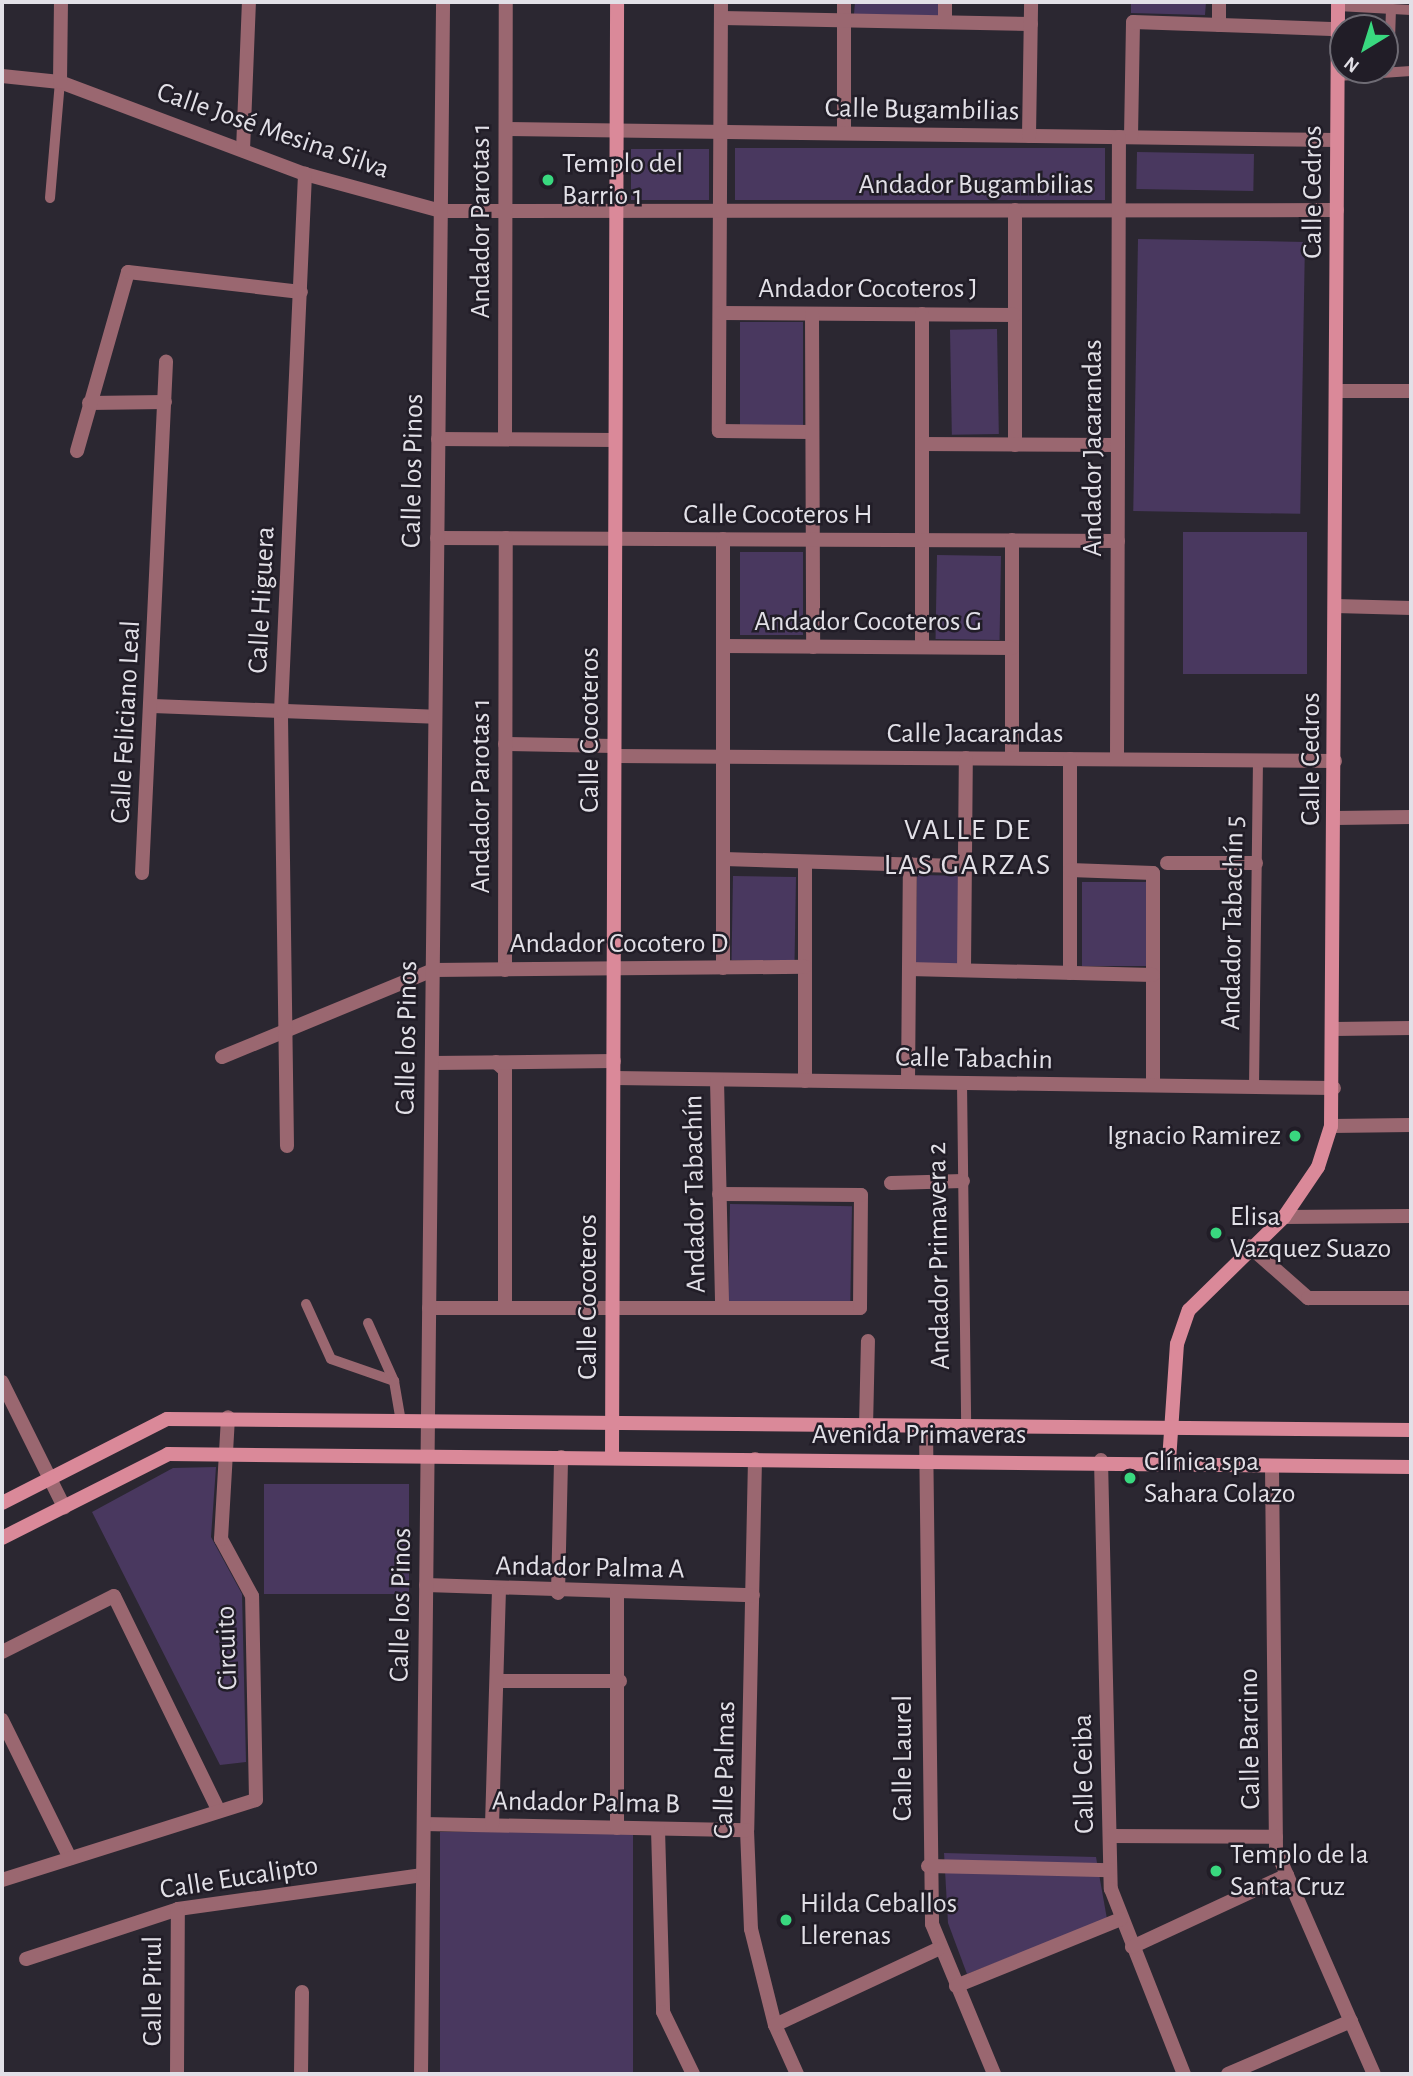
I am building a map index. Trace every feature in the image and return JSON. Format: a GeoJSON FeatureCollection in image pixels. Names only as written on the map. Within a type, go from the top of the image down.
{"type":"FeatureCollection","features":[{"type":"Feature","properties":{"kind":"street"},"geometry":{"type":"LineString","coordinates":[[60,82],[61,2]]}},
{"type":"Feature","properties":{"kind":"street"},"geometry":{"type":"LineString","coordinates":[[243,150],[249,2]]}},
{"type":"Feature","properties":{"kind":"street","name":"Calle los Pinos"},"geometry":{"type":"LineString","coordinates":[[421,2074],[443,2]]}},
{"type":"Feature","properties":{"kind":"street","name":"Andador Parotas 1"},"geometry":{"type":"LineString","coordinates":[[505,439],[506,2]]}},
{"type":"Feature","properties":{"kind":"street","name":"Calle Cocoteros"},"geometry":{"type":"LineString","coordinates":[[612,1458],[617,2]]}},
{"type":"Feature","properties":{"kind":"street"},"geometry":{"type":"LineString","coordinates":[[721,2],[719,431],[812,432]]}},
{"type":"Feature","properties":{"kind":"street"},"geometry":{"type":"LineString","coordinates":[[844,2],[844,133]]}},
{"type":"Feature","properties":{"kind":"street"},"geometry":{"type":"LineString","coordinates":[[945,2],[945,22]]}},
{"type":"Feature","properties":{"kind":"street"},"geometry":{"type":"LineString","coordinates":[[1029,136],[1031,2]]}},
{"type":"Feature","properties":{"kind":"street"},"geometry":{"type":"LineString","coordinates":[[1219,2],[1219,25],[1329,29]]}},
{"type":"Feature","properties":{"kind":"street"},"geometry":{"type":"LineString","coordinates":[[721,18],[1031,24]]}},
{"type":"Feature","properties":{"kind":"street","name":"Andador Jacarandas"},"geometry":{"type":"LineString","coordinates":[[1117,759],[1119,209],[1133,22],[1219,25]]}},
{"type":"Feature","properties":{"kind":"street","name":"Calle José Mesina Silva"},"geometry":{"type":"LineString","coordinates":[[2,76],[60,82],[305,174],[441,211],[506,214],[616,211]]}},
{"type":"Feature","properties":{"kind":"street","name":"Calle Cedros"},"geometry":{"type":"LineString","coordinates":[[1169,1461],[1177,1344],[1189,1310],[1249,1246],[1284,1217],[1318,1167],[1331,1126],[1334,1088],[1338,84]]}},
{"type":"Feature","properties":{"kind":"street","name":"Calle Bugambilias"},"geometry":{"type":"LineString","coordinates":[[506,129],[1337,140]]}},
{"type":"Feature","properties":{"kind":"street","name":"Calle Higuera"},"geometry":{"type":"LineString","coordinates":[[287,1146],[281,711],[302,292],[305,174]]}},
{"type":"Feature","properties":{"kind":"street"},"geometry":{"type":"LineString","coordinates":[[1015,210],[1015,445]]}},
{"type":"Feature","properties":{"kind":"street","name":"Andador Bugambilias"},"geometry":{"type":"LineString","coordinates":[[616,211],[1337,210]]}},
{"type":"Feature","properties":{"kind":"street"},"geometry":{"type":"LineString","coordinates":[[77,452],[128,272],[302,292]]}},
{"type":"Feature","properties":{"kind":"street","name":"Andador Cocoteros J"},"geometry":{"type":"LineString","coordinates":[[720,313],[1015,315]]}},
{"type":"Feature","properties":{"kind":"street"},"geometry":{"type":"LineString","coordinates":[[812,314],[813,647]]}},
{"type":"Feature","properties":{"kind":"street"},"geometry":{"type":"LineString","coordinates":[[922,314],[922,647]]}},
{"type":"Feature","properties":{"kind":"street","name":"Calle Feliciano Leal"},"geometry":{"type":"LineString","coordinates":[[142,873],[153,706],[166,362]]}},
{"type":"Feature","properties":{"kind":"street"},"geometry":{"type":"LineString","coordinates":[[1336,391],[1411,391]]}},
{"type":"Feature","properties":{"kind":"street"},"geometry":{"type":"LineString","coordinates":[[89,403],[165,401]]}},
{"type":"Feature","properties":{"kind":"street"},"geometry":{"type":"LineString","coordinates":[[438,439],[615,440]]}},
{"type":"Feature","properties":{"kind":"street"},"geometry":{"type":"LineString","coordinates":[[922,444],[1118,445]]}},
{"type":"Feature","properties":{"kind":"street","name":"Calle Cocoteros H"},"geometry":{"type":"LineString","coordinates":[[437,538],[1118,541]]}},
{"type":"Feature","properties":{"kind":"street","name":"Andador Parotas 1"},"geometry":{"type":"LineString","coordinates":[[505,970],[506,538]]}},
{"type":"Feature","properties":{"kind":"street"},"geometry":{"type":"LineString","coordinates":[[723,539],[723,968]]}},
{"type":"Feature","properties":{"kind":"street"},"geometry":{"type":"LineString","coordinates":[[1012,540],[1012,758]]}},
{"type":"Feature","properties":{"kind":"street"},"geometry":{"type":"LineString","coordinates":[[1335,607],[1411,608]]}},
{"type":"Feature","properties":{"kind":"street","name":"Andador Cocoteros G"},"geometry":{"type":"LineString","coordinates":[[724,646],[1012,648]]}},
{"type":"Feature","properties":{"kind":"street"},"geometry":{"type":"LineString","coordinates":[[153,706],[435,717]]}},
{"type":"Feature","properties":{"kind":"street","name":"Calle Jacarandas"},"geometry":{"type":"LineString","coordinates":[[505,744],[724,756],[1335,761]]}},
{"type":"Feature","properties":{"kind":"street"},"geometry":{"type":"LineString","coordinates":[[964,970],[966,758]]}},
{"type":"Feature","properties":{"kind":"street"},"geometry":{"type":"LineString","coordinates":[[1070,759],[1070,973]]}},
{"type":"Feature","properties":{"kind":"street"},"geometry":{"type":"LineString","coordinates":[[1335,818],[1411,817]]}},
{"type":"Feature","properties":{"kind":"street"},"geometry":{"type":"LineString","coordinates":[[724,859],[965,866]]}},
{"type":"Feature","properties":{"kind":"street"},"geometry":{"type":"LineString","coordinates":[[805,862],[805,1081]]}},
{"type":"Feature","properties":{"kind":"street"},"geometry":{"type":"LineString","coordinates":[[1167,863],[1256,863]]}},
{"type":"Feature","properties":{"kind":"street"},"geometry":{"type":"LineString","coordinates":[[908,1082],[910,864]]}},
{"type":"Feature","properties":{"kind":"street"},"geometry":{"type":"LineString","coordinates":[[1070,870],[1153,873],[1153,1085]]}},
{"type":"Feature","properties":{"kind":"street","name":"Andador Cocotero D"},"geometry":{"type":"LineString","coordinates":[[433,970],[805,967]]}},
{"type":"Feature","properties":{"kind":"street"},"geometry":{"type":"LineString","coordinates":[[909,969],[1153,975]]}},
{"type":"Feature","properties":{"kind":"street"},"geometry":{"type":"LineString","coordinates":[[222,1057],[433,970]]}},
{"type":"Feature","properties":{"kind":"street"},"geometry":{"type":"LineString","coordinates":[[1334,1029],[1411,1028]]}},
{"type":"Feature","properties":{"kind":"street"},"geometry":{"type":"LineString","coordinates":[[432,1063],[614,1060]]}},
{"type":"Feature","properties":{"kind":"street"},"geometry":{"type":"LineString","coordinates":[[496,1062],[505,1070],[505,1308]]}},
{"type":"Feature","properties":{"kind":"street","name":"Calle Tabachin"},"geometry":{"type":"LineString","coordinates":[[614,1078],[1334,1088]]}},
{"type":"Feature","properties":{"kind":"street","name":"Andador Tabachín"},"geometry":{"type":"LineString","coordinates":[[717,1080],[722,1308]]}},
{"type":"Feature","properties":{"kind":"street"},"geometry":{"type":"LineString","coordinates":[[1331,1126],[1411,1125]]}},
{"type":"Feature","properties":{"kind":"street"},"geometry":{"type":"LineString","coordinates":[[891,1183],[963,1181]]}},
{"type":"Feature","properties":{"kind":"street"},"geometry":{"type":"LineString","coordinates":[[429,1308],[860,1308],[861,1195],[719,1194]]}},
{"type":"Feature","properties":{"kind":"street"},"geometry":{"type":"LineString","coordinates":[[1284,1217],[1411,1216]]}},
{"type":"Feature","properties":{"kind":"street"},"geometry":{"type":"LineString","coordinates":[[1249,1246],[1308,1298],[1411,1298]]}},
{"type":"Feature","properties":{"kind":"street"},"geometry":{"type":"LineString","coordinates":[[866,1427],[868,1340]]}},
{"type":"Feature","properties":{"kind":"street"},"geometry":{"type":"LineString","coordinates":[[2,1382],[64,1507]]}},
{"type":"Feature","properties":{"kind":"street","name":"Avenida Primaveras"},"geometry":{"type":"LineString","coordinates":[[2,1503],[167,1419],[228,1417],[613,1426],[926,1429],[1171,1426],[1411,1430]]}},
{"type":"Feature","properties":{"kind":"street","name":"Circuito"},"geometry":{"type":"LineString","coordinates":[[219,1811],[256,1800],[252,1596],[221,1539],[228,1417]]}},
{"type":"Feature","properties":{"kind":"street","name":"Calle Laurel"},"geometry":{"type":"LineString","coordinates":[[926,1429],[928,1866],[938,1949],[994,2074]]}},
{"type":"Feature","properties":{"kind":"street","name":"Avenida Primaveras"},"geometry":{"type":"LineString","coordinates":[[2,1538],[169,1454],[428,1458],[1101,1460],[1272,1467],[1411,1467]]}},
{"type":"Feature","properties":{"kind":"street"},"geometry":{"type":"LineString","coordinates":[[558,1593],[561,1457]]}},
{"type":"Feature","properties":{"kind":"street","name":"Calle Palmas"},"geometry":{"type":"LineString","coordinates":[[755,1459],[747,1830],[751,1929],[775,2025],[797,2074]]}},
{"type":"Feature","properties":{"kind":"street","name":"Calle Ceiba"},"geometry":{"type":"LineString","coordinates":[[1101,1460],[1110,1870],[1121,1919],[1184,2074]]}},
{"type":"Feature","properties":{"kind":"street","name":"Calle Barcino"},"geometry":{"type":"LineString","coordinates":[[1272,1467],[1276,1837],[1287,1875],[1374,2074]]}},
{"type":"Feature","properties":{"kind":"street","name":"Andador Palma A"},"geometry":{"type":"LineString","coordinates":[[426,1585],[499,1592],[753,1595]]}},
{"type":"Feature","properties":{"kind":"street"},"geometry":{"type":"LineString","coordinates":[[492,1825],[499,1592]]}},
{"type":"Feature","properties":{"kind":"street"},"geometry":{"type":"LineString","coordinates":[[617,1594],[620,1681],[617,1828]]}},
{"type":"Feature","properties":{"kind":"street"},"geometry":{"type":"LineString","coordinates":[[2,1651],[114,1596],[219,1811],[2,1880]]}},
{"type":"Feature","properties":{"kind":"street"},"geometry":{"type":"LineString","coordinates":[[498,1681],[620,1681]]}},
{"type":"Feature","properties":{"kind":"street"},"geometry":{"type":"LineString","coordinates":[[2,1720],[70,1858]]}},
{"type":"Feature","properties":{"kind":"street","name":"Andador Palma B"},"geometry":{"type":"LineString","coordinates":[[424,1824],[747,1830]]}},
{"type":"Feature","properties":{"kind":"street"},"geometry":{"type":"LineString","coordinates":[[659,1829],[663,2012],[693,2074]]}},
{"type":"Feature","properties":{"kind":"street"},"geometry":{"type":"LineString","coordinates":[[1110,1836],[1276,1837]]}},
{"type":"Feature","properties":{"kind":"street"},"geometry":{"type":"LineString","coordinates":[[928,1866],[1110,1870]]}},
{"type":"Feature","properties":{"kind":"street","name":"Calle Eucalipto"},"geometry":{"type":"LineString","coordinates":[[26,1959],[178,1909],[423,1875]]}},
{"type":"Feature","properties":{"kind":"street"},"geometry":{"type":"LineString","coordinates":[[1132,1947],[1287,1875]]}},
{"type":"Feature","properties":{"kind":"street","name":"Calle Pirul"},"geometry":{"type":"LineString","coordinates":[[177,2074],[178,1909]]}},
{"type":"Feature","properties":{"kind":"street"},"geometry":{"type":"LineString","coordinates":[[956,1986],[1121,1919]]}},
{"type":"Feature","properties":{"kind":"street"},"geometry":{"type":"LineString","coordinates":[[775,2025],[938,1949]]}},
{"type":"Feature","properties":{"kind":"street"},"geometry":{"type":"LineString","coordinates":[[301,2074],[302,1992]]}},
{"type":"Feature","properties":{"kind":"street"},"geometry":{"type":"LineString","coordinates":[[1228,2074],[1351,2021]]}},
{"type":"Feature","properties":{"kind":"lane"},"geometry":{"type":"LineString","coordinates":[[1338,4],[1411,10]]}},
{"type":"Feature","properties":{"kind":"lane"},"geometry":{"type":"LineString","coordinates":[[1391,9],[1391,14]]}},
{"type":"Feature","properties":{"kind":"lane"},"geometry":{"type":"LineString","coordinates":[[50,198],[60,82]]}},
{"type":"Feature","properties":{"kind":"lane","name":"Andador Tabachín 5"},"geometry":{"type":"LineString","coordinates":[[1254,1087],[1258,760]]}},
{"type":"Feature","properties":{"kind":"lane","name":"Andador Primavera 2"},"geometry":{"type":"LineString","coordinates":[[962,1083],[966,1429]]}},
{"type":"Feature","properties":{"kind":"lane"},"geometry":{"type":"LineString","coordinates":[[306,1304],[331,1359],[394,1381]]}},
{"type":"Feature","properties":{"kind":"lane"},"geometry":{"type":"LineString","coordinates":[[368,1323],[394,1381],[401,1422]]}},
{"type":"Feature","properties":{"kind":"shaded area"},"geometry":{"type":"Polygon","coordinates":[[[855,2],[941,2],[941,16],[854,14],[855,2]]]}},
{"type":"Feature","properties":{"kind":"shaded area"},"geometry":{"type":"Polygon","coordinates":[[[1131,2],[1206,2],[1205,15],[1131,13],[1131,2]]]}},
{"type":"Feature","properties":{"kind":"shaded area"},"geometry":{"type":"Polygon","coordinates":[[[735,148],[1105,148],[1105,200],[735,200],[735,148]]]}},
{"type":"Feature","properties":{"kind":"shaded area"},"geometry":{"type":"Polygon","coordinates":[[[631,149],[709,149],[709,200],[631,200],[631,149]]]}},
{"type":"Feature","properties":{"kind":"shaded area"},"geometry":{"type":"Polygon","coordinates":[[[1137,152],[1254,154],[1253,191],[1136,189],[1137,152]]]}},
{"type":"Feature","properties":{"kind":"shaded area"},"geometry":{"type":"Polygon","coordinates":[[[1138,239],[1305,242],[1300,514],[1133,511],[1138,239]]]}},
{"type":"Feature","properties":{"kind":"shaded area"},"geometry":{"type":"Polygon","coordinates":[[[740,322],[803,322],[803,426],[740,426],[740,322]]]}},
{"type":"Feature","properties":{"kind":"shaded area"},"geometry":{"type":"Polygon","coordinates":[[[997,329],[999,434],[952,435],[950,330],[997,329]]]}},
{"type":"Feature","properties":{"kind":"shaded area"},"geometry":{"type":"Polygon","coordinates":[[[1183,532],[1307,532],[1307,674],[1183,674],[1183,532]]]}},
{"type":"Feature","properties":{"kind":"shaded area"},"geometry":{"type":"Polygon","coordinates":[[[740,552],[803,552],[803,635],[740,635],[740,552]]]}},
{"type":"Feature","properties":{"kind":"shaded area"},"geometry":{"type":"Polygon","coordinates":[[[937,555],[1001,556],[1000,640],[936,639],[937,555]]]}},
{"type":"Feature","properties":{"kind":"shaded area"},"geometry":{"type":"Polygon","coordinates":[[[917,875],[960,876],[958,965],[915,964],[917,875]]]}},
{"type":"Feature","properties":{"kind":"shaded area"},"geometry":{"type":"Polygon","coordinates":[[[733,876],[796,877],[795,961],[732,960],[733,876]]]}},
{"type":"Feature","properties":{"kind":"shaded area"},"geometry":{"type":"Polygon","coordinates":[[[1082,882],[1146,882],[1146,966],[1082,966],[1082,882]]]}},
{"type":"Feature","properties":{"kind":"shaded area"},"geometry":{"type":"Polygon","coordinates":[[[730,1204],[852,1206],[850,1303],[728,1301],[730,1204]]]}},
{"type":"Feature","properties":{"kind":"shaded area"},"geometry":{"type":"Polygon","coordinates":[[[216,1467],[211,1537],[242,1594],[246,1762],[220,1765],[92,1512],[173,1468],[216,1467]]]}},
{"type":"Feature","properties":{"kind":"shaded area"},"geometry":{"type":"Polygon","coordinates":[[[264,1484],[409,1484],[409,1594],[264,1594],[264,1484]]]}},
{"type":"Feature","properties":{"kind":"shaded area"},"geometry":{"type":"Polygon","coordinates":[[[440,1832],[633,1832],[633,2074],[440,2074],[440,1832]]]}},
{"type":"Feature","properties":{"kind":"shaded area"},"geometry":{"type":"Polygon","coordinates":[[[944,1853],[1096,1857],[1107,1919],[967,1974],[948,1923],[944,1853]]]}},
{"type":"Feature","properties":{"kind":"place","name":"Templo del Barrio 1"},"geometry":{"type":"Point","coordinates":[548,180]}},
{"type":"Feature","properties":{"kind":"place","name":"Ignacio Ramirez"},"geometry":{"type":"Point","coordinates":[1295,1136]}},
{"type":"Feature","properties":{"kind":"place","name":"Elisa Vazquez Suazo"},"geometry":{"type":"Point","coordinates":[1216,1233]}},
{"type":"Feature","properties":{"kind":"place","name":"Clínica spa Sahara Colazo"},"geometry":{"type":"Point","coordinates":[1130,1478]}},
{"type":"Feature","properties":{"kind":"place","name":"Templo de la Santa Cruz"},"geometry":{"type":"Point","coordinates":[1216,1871]}},
{"type":"Feature","properties":{"kind":"place","name":"Hilda Ceballos Llerenas"},"geometry":{"type":"Point","coordinates":[786,1920]}},
{"type":"Feature","properties":{"kind":"district","name":"VALLE DE LAS GARZAS"},"geometry":{"type":"Point","coordinates":[968,847]}}]}
